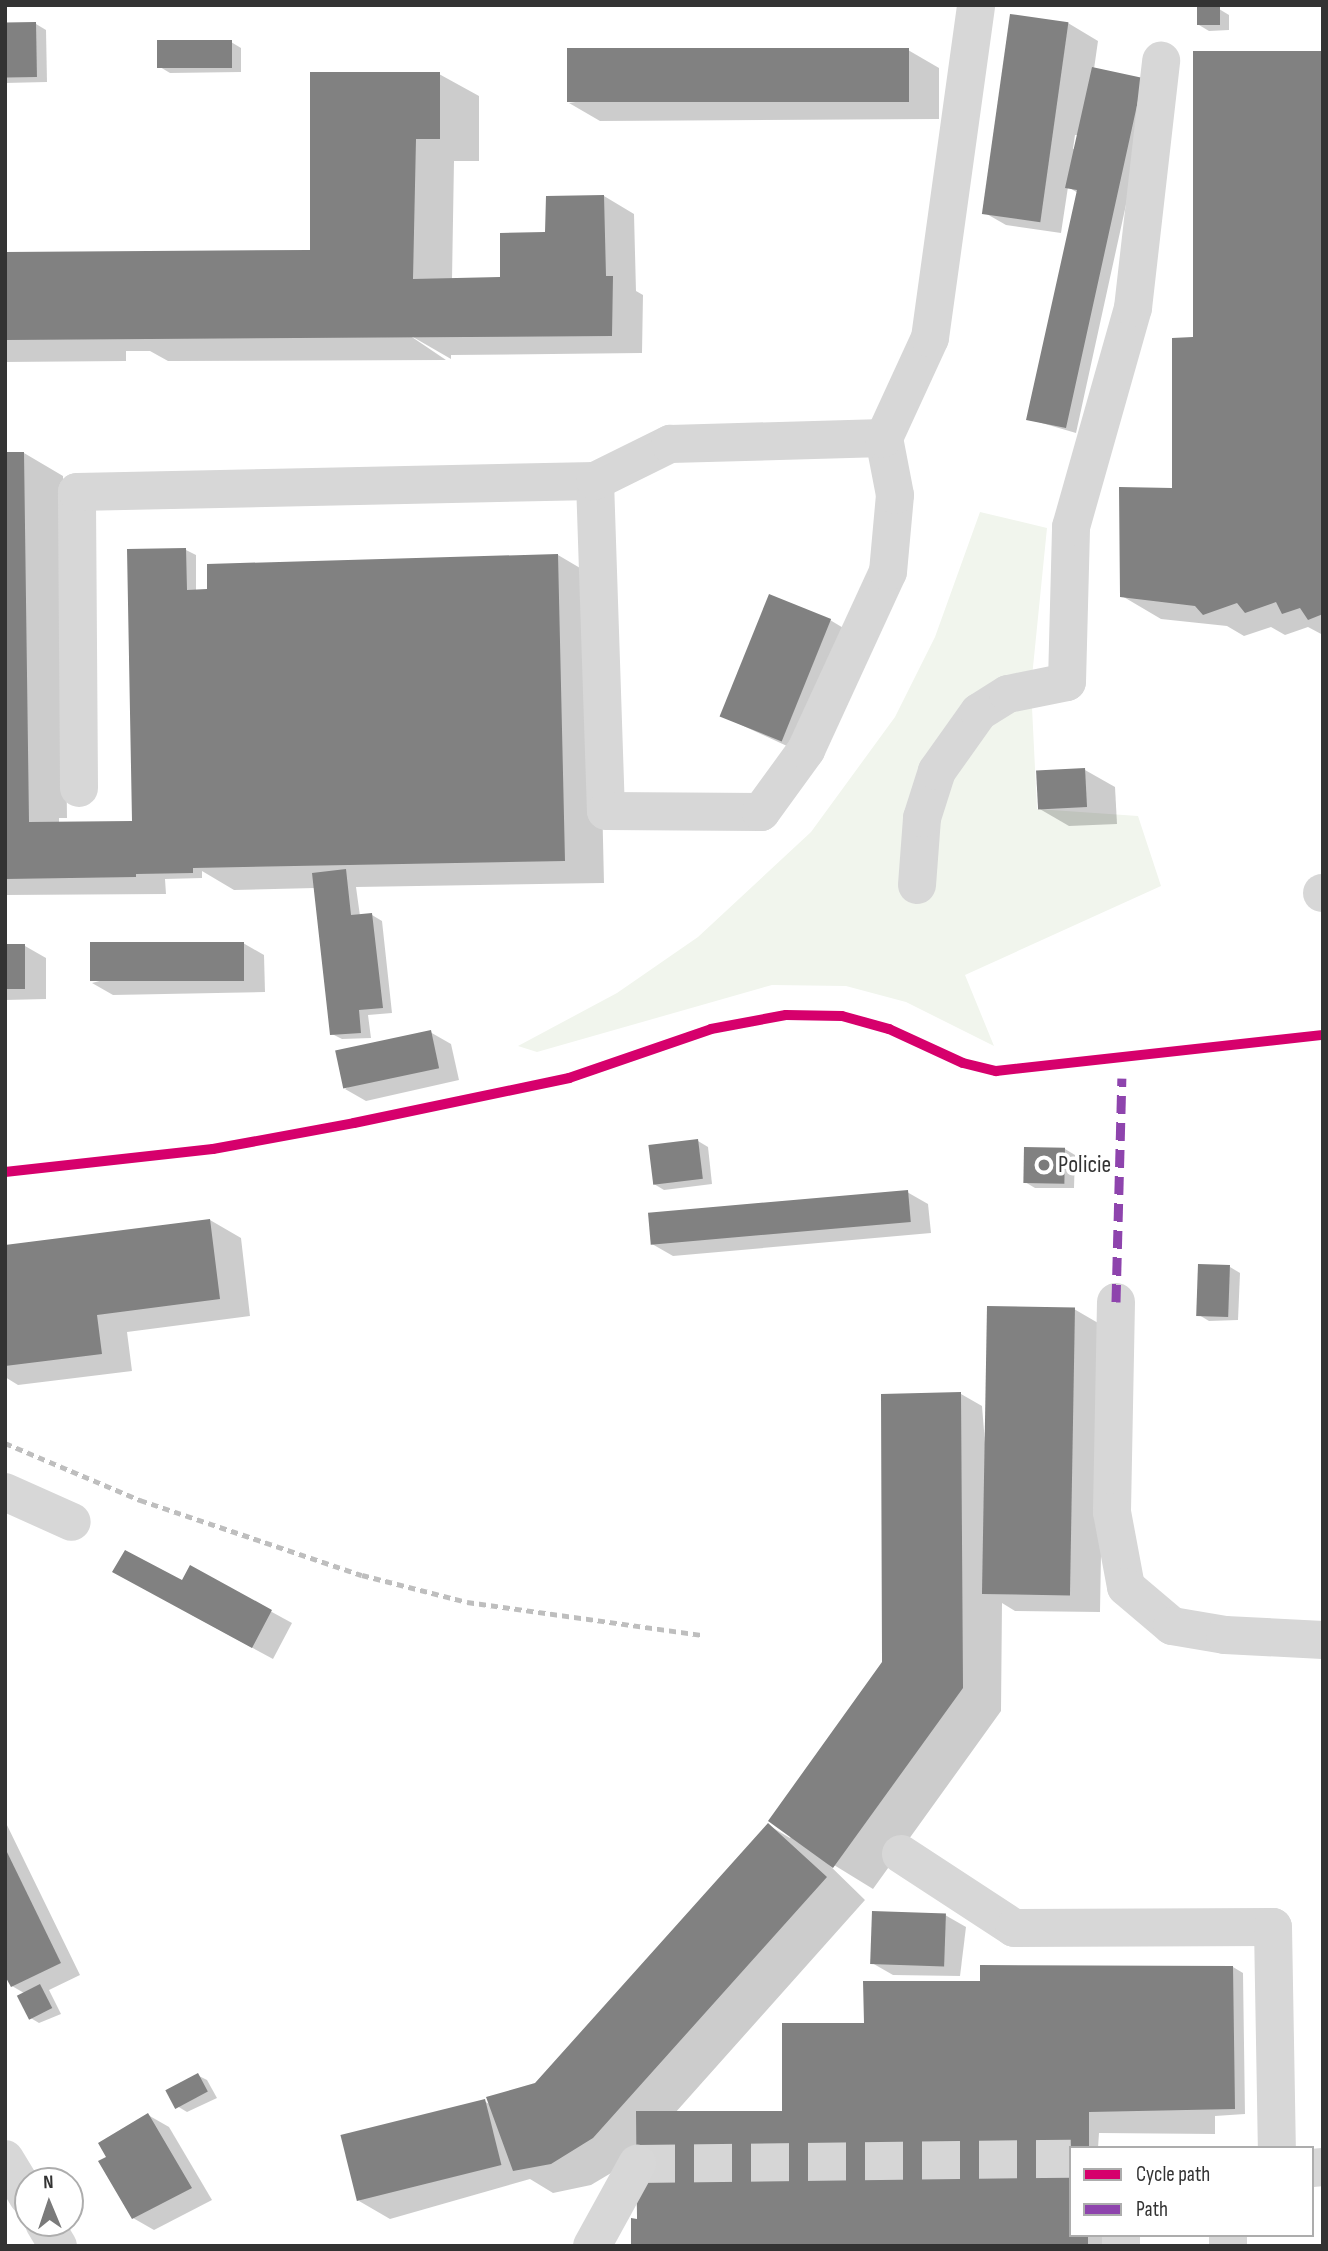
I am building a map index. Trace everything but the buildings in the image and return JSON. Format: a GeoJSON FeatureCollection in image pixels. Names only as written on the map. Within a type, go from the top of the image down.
{"type":"FeatureCollection","features":[{"type":"Feature","properties":{"kind":"lane"},"geometry":{"type":"LineString","coordinates":[[595,481],[606,811],[761,812],[806,750],[888,572],[895,495],[884,438],[930,338],[976,5]]}},
{"type":"Feature","properties":{"kind":"lane"},"geometry":{"type":"LineString","coordinates":[[917,885],[922,818],[937,771],[979,712],[1008,694],[1067,682],[1070,527],[1133,307],[1161,61]]}},
{"type":"Feature","properties":{"kind":"lane"},"geometry":{"type":"LineString","coordinates":[[79,789],[77,492],[595,481],[670,444],[884,438]]}},
{"type":"Feature","properties":{"kind":"lane"},"geometry":{"type":"LineString","coordinates":[[1116,1302],[1112,1512],[1126,1587],[1172,1626],[1225,1635],[1323,1640]]}},
{"type":"Feature","properties":{"kind":"lane"},"geometry":{"type":"LineString","coordinates":[[5,1493],[72,1522]]}},
{"type":"Feature","properties":{"kind":"lane"},"geometry":{"type":"LineString","coordinates":[[901,1854],[1014,1928],[1273,1927],[1277,2146]]}},
{"type":"Feature","properties":{"kind":"lane"},"geometry":{"type":"LineString","coordinates":[[592,2246],[637,2164]]}},
{"type":"Feature","properties":{"kind":"shaded area"},"geometry":{"type":"Polygon","coordinates":[[[980,512],[1047,528],[1031,687],[1037,809],[1138,816],[1161,886],[965,975],[994,1046],[906,1002],[846,986],[772,985],[537,1052],[518,1046],[617,993],[698,937],[811,832],[895,717],[935,637],[980,512]]]}},
{"type":"Feature","properties":{"kind":"tunnel"},"geometry":{"type":"LineString","coordinates":[[637,2164],[1069,2159]]}},
{"type":"Feature","properties":{"kind":"railway"},"geometry":{"type":"LineString","coordinates":[[5,1443],[140,1500],[362,1575],[467,1602],[703,1635]]}},
{"type":"Feature","properties":{"kind":"marked path"},"geometry":{"type":"LineString","coordinates":[[1116,1302],[1122,1078]]}},
{"type":"Feature","properties":{"kind":"cycle path"},"geometry":{"type":"LineString","coordinates":[[5,1172],[213,1149],[354,1123],[569,1078],[711,1029],[786,1015],[842,1016],[889,1029],[963,1063],[996,1071],[1323,1035]]}},
{"type":"Feature","properties":{"kind":"place","name":"Policie"},"geometry":{"type":"Point","coordinates":[1044,1165]}}]}
